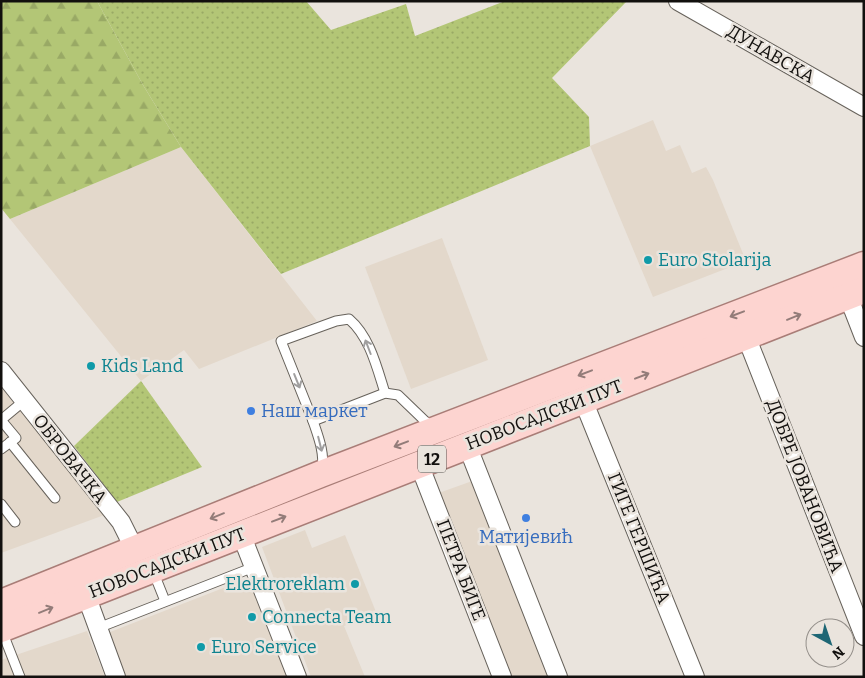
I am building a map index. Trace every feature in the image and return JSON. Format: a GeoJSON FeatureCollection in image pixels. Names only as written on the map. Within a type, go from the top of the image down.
{"type":"FeatureCollection","features":[{"type":"Feature","properties":{"kind":"main road","name":"НОВОСАДСКИ ПУТ"},"geometry":{"type":"LineString","coordinates":[[1,629],[86,595],[144,559],[321,474],[864,265]]}},
{"type":"Feature","properties":{"kind":"main road","name":"НОВОСАДСКИ ПУТ"},"geometry":{"type":"LineString","coordinates":[[1,602],[144,559],[240,534],[856,293]]}},
{"type":"Feature","properties":{"kind":"street","name":"ДУНАВСКА"},"geometry":{"type":"LineString","coordinates":[[678,1],[864,107]]}},
{"type":"Feature","properties":{"kind":"street"},"geometry":{"type":"LineString","coordinates":[[856,293],[864,336]]}},
{"type":"Feature","properties":{"kind":"street","name":"ДОБРЕ ЈОВАНОВИЋА"},"geometry":{"type":"LineString","coordinates":[[746,336],[864,636]]}},
{"type":"Feature","properties":{"kind":"street","name":"ОБРОВАЧКА"},"geometry":{"type":"LineString","coordinates":[[1,371],[120,522],[144,559]]}},
{"type":"Feature","properties":{"kind":"street","name":"ГИГЕ ГЕРШИЋА"},"geometry":{"type":"LineString","coordinates":[[583,400],[695,677]]}},
{"type":"Feature","properties":{"kind":"street"},"geometry":{"type":"LineString","coordinates":[[467,445],[558,677]]}},
{"type":"Feature","properties":{"kind":"street","name":"ПЕТРА БИГЕ"},"geometry":{"type":"LineString","coordinates":[[419,464],[502,677]]}},
{"type":"Feature","properties":{"kind":"street"},"geometry":{"type":"LineString","coordinates":[[240,534],[297,677]]}},
{"type":"Feature","properties":{"kind":"street"},"geometry":{"type":"LineString","coordinates":[[86,595],[116,677]]}},
{"type":"Feature","properties":{"kind":"lane"},"geometry":{"type":"LineString","coordinates":[[321,474],[324,463],[320,444],[313,421],[281,341],[336,321],[349,319],[358,327],[364,337],[385,393]]}},
{"type":"Feature","properties":{"kind":"lane"},"geometry":{"type":"LineString","coordinates":[[313,421],[385,393],[398,396],[439,430]]}},
{"type":"Feature","properties":{"kind":"lane"},"geometry":{"type":"LineString","coordinates":[[1,449],[16,438],[1,420],[24,400]]}},
{"type":"Feature","properties":{"kind":"lane"},"geometry":{"type":"LineString","coordinates":[[10,442],[54,498]]}},
{"type":"Feature","properties":{"kind":"lane"},"geometry":{"type":"LineString","coordinates":[[2,508],[16,522]]}},
{"type":"Feature","properties":{"kind":"lane"},"geometry":{"type":"LineString","coordinates":[[144,559],[165,602]]}},
{"type":"Feature","properties":{"kind":"lane"},"geometry":{"type":"LineString","coordinates":[[98,628],[254,567]]}},
{"type":"Feature","properties":{"kind":"lane"},"geometry":{"type":"LineString","coordinates":[[1,629],[20,677]]}},
{"type":"Feature","properties":{"kind":"shaded area"},"geometry":{"type":"Polygon","coordinates":[[[653,120],[666,151],[680,145],[692,173],[706,167],[746,261],[653,297],[590,146],[653,120]]]}},
{"type":"Feature","properties":{"kind":"shaded area"},"geometry":{"type":"Polygon","coordinates":[[[181,147],[317,321],[199,369],[184,350],[141,381],[10,219],[181,147]]]}},
{"type":"Feature","properties":{"kind":"shaded area"},"geometry":{"type":"Polygon","coordinates":[[[442,238],[488,360],[411,389],[365,267],[442,238]]]}},
{"type":"Feature","properties":{"kind":"shaded area"},"geometry":{"type":"Polygon","coordinates":[[[1,382],[107,514],[1,553],[1,382]]]}},
{"type":"Feature","properties":{"kind":"shaded area"},"geometry":{"type":"Polygon","coordinates":[[[475,480],[551,677],[507,677],[436,494],[475,480]]]}},
{"type":"Feature","properties":{"kind":"shaded area"},"geometry":{"type":"Polygon","coordinates":[[[305,530],[312,548],[345,535],[376,612],[344,626],[365,677],[311,677],[262,547],[305,530]]]}},
{"type":"Feature","properties":{"kind":"shaded area"},"geometry":{"type":"Polygon","coordinates":[[[249,578],[287,677],[121,677],[105,634],[249,578]]]}},
{"type":"Feature","properties":{"kind":"shaded area"},"geometry":{"type":"Polygon","coordinates":[[[87,631],[105,677],[1,677],[1,660],[87,631]]]}},
{"type":"Feature","properties":{"kind":"green space"},"geometry":{"type":"Polygon","coordinates":[[[1,1],[97,1],[143,85],[181,147],[10,219],[1,208],[1,1]]]}},
{"type":"Feature","properties":{"kind":"green space"},"geometry":{"type":"Polygon","coordinates":[[[97,1],[306,1],[331,30],[406,4],[415,36],[505,1],[627,1],[552,78],[589,117],[590,146],[281,274],[181,147],[143,85],[97,1]]]}},
{"type":"Feature","properties":{"kind":"green space"},"geometry":{"type":"Polygon","coordinates":[[[141,381],[202,467],[117,502],[74,446],[141,381]]]}},
{"type":"Feature","properties":{"kind":"place","name":"Euro Stolarija"},"geometry":{"type":"Point","coordinates":[648,260]}},
{"type":"Feature","properties":{"kind":"place","name":"Kids Land"},"geometry":{"type":"Point","coordinates":[91,366]}},
{"type":"Feature","properties":{"kind":"place","name":"Наш маркет"},"geometry":{"type":"Point","coordinates":[251,411]}},
{"type":"Feature","properties":{"kind":"place","name":"Матијевић"},"geometry":{"type":"Point","coordinates":[526,518]}},
{"type":"Feature","properties":{"kind":"place","name":"Elektroreklam"},"geometry":{"type":"Point","coordinates":[355,584]}},
{"type":"Feature","properties":{"kind":"place","name":"Connecta Team"},"geometry":{"type":"Point","coordinates":[252,617]}},
{"type":"Feature","properties":{"kind":"place","name":"Euro Service"},"geometry":{"type":"Point","coordinates":[201,647]}}]}
